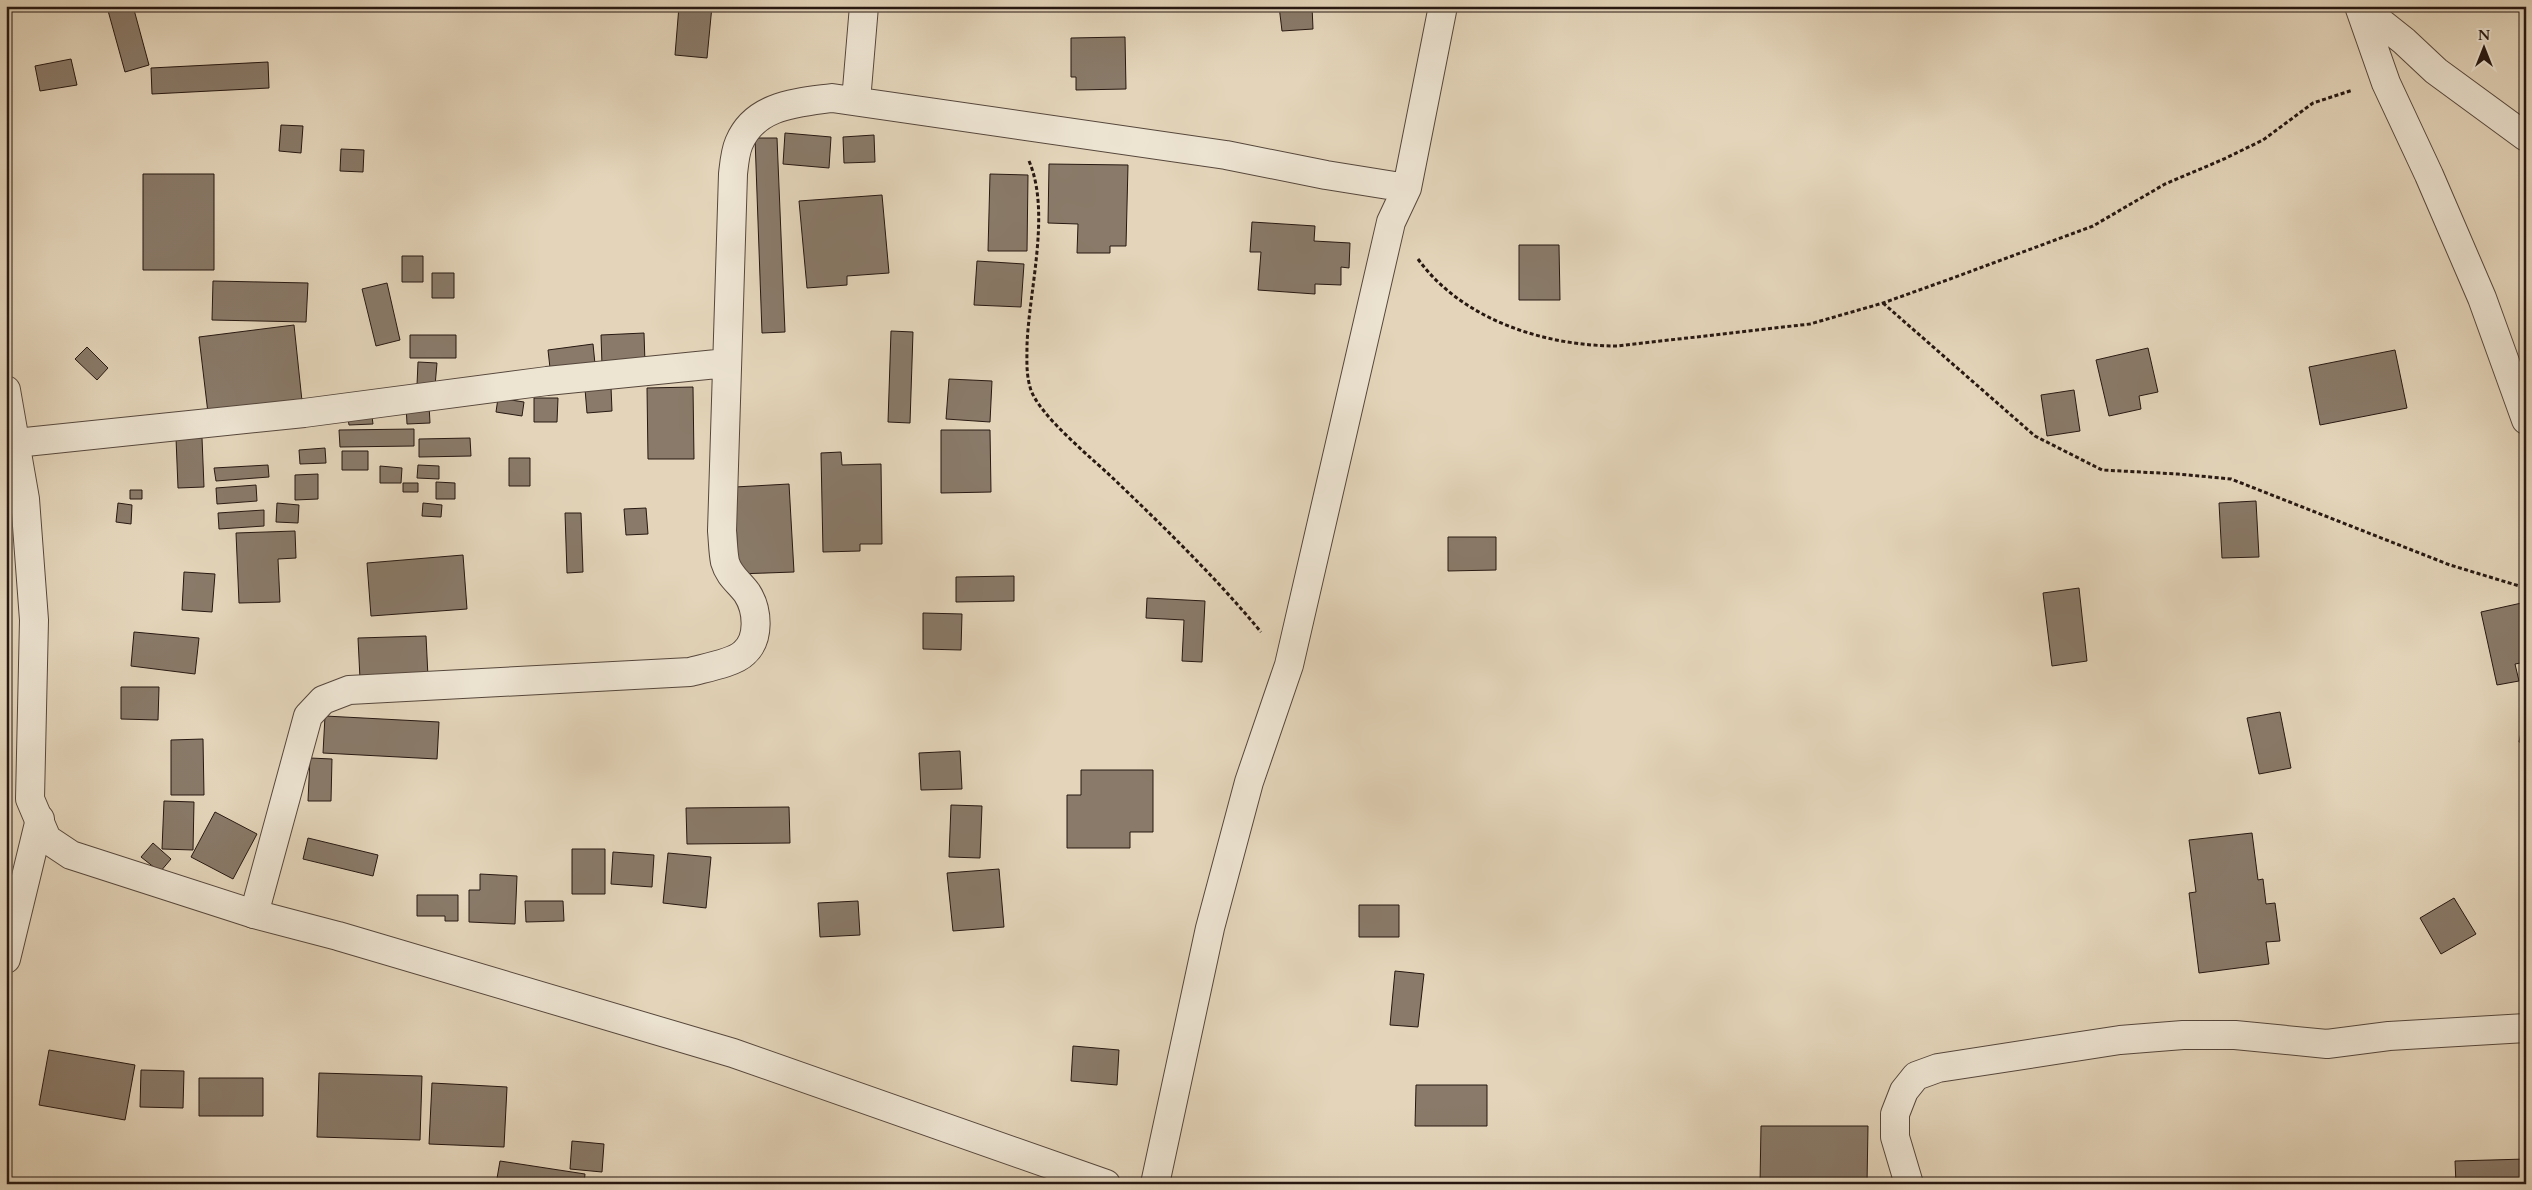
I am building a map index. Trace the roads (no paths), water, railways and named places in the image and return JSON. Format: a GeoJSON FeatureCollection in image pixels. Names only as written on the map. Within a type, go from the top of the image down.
{"type":"FeatureCollection","features":[{"type":"Feature","properties":{"kind":"street"},"geometry":{"type":"LineString","coordinates":[[856,102],[864,6]]}},
{"type":"Feature","properties":{"kind":"street"},"geometry":{"type":"LineString","coordinates":[[1154,1184],[1210,928],[1249,782],[1289,665],[1391,222],[1407,188],[1443,6]]}},
{"type":"Feature","properties":{"kind":"street"},"geometry":{"type":"LineString","coordinates":[[2359,6],[2386,83],[2429,175],[2482,298],[2526,420]]}},
{"type":"Feature","properties":{"kind":"street"},"geometry":{"type":"LineString","coordinates":[[2359,6],[2404,41],[2436,71],[2526,137]]}},
{"type":"Feature","properties":{"kind":"street"},"geometry":{"type":"LineString","coordinates":[[254,914],[308,716],[323,700],[349,690],[690,672],[720,664],[744,654],[752,641],[757,619],[748,594],[732,577],[726,562],[722,531],[733,174],[738,144],[754,119],[786,105],[832,98],[1226,155],[1326,176],[1407,188]]}},
{"type":"Feature","properties":{"kind":"street"},"geometry":{"type":"LineString","coordinates":[[16,443],[304,413],[547,381],[727,362]]}},
{"type":"Feature","properties":{"kind":"street"},"geometry":{"type":"LineString","coordinates":[[6,390],[25,499],[34,620],[30,799],[48,839],[71,855],[254,914],[338,936],[733,1054],[1106,1184]]}},
{"type":"Feature","properties":{"kind":"street"},"geometry":{"type":"LineString","coordinates":[[6,959],[40,819]]}},
{"type":"Feature","properties":{"kind":"street"},"geometry":{"type":"LineString","coordinates":[[1909,1184],[1895,1137],[1895,1114],[1904,1091],[1916,1076],[1938,1068],[2120,1040],[2183,1035],[2235,1035],[2327,1044],[2407,1034],[2526,1028]]}}]}
